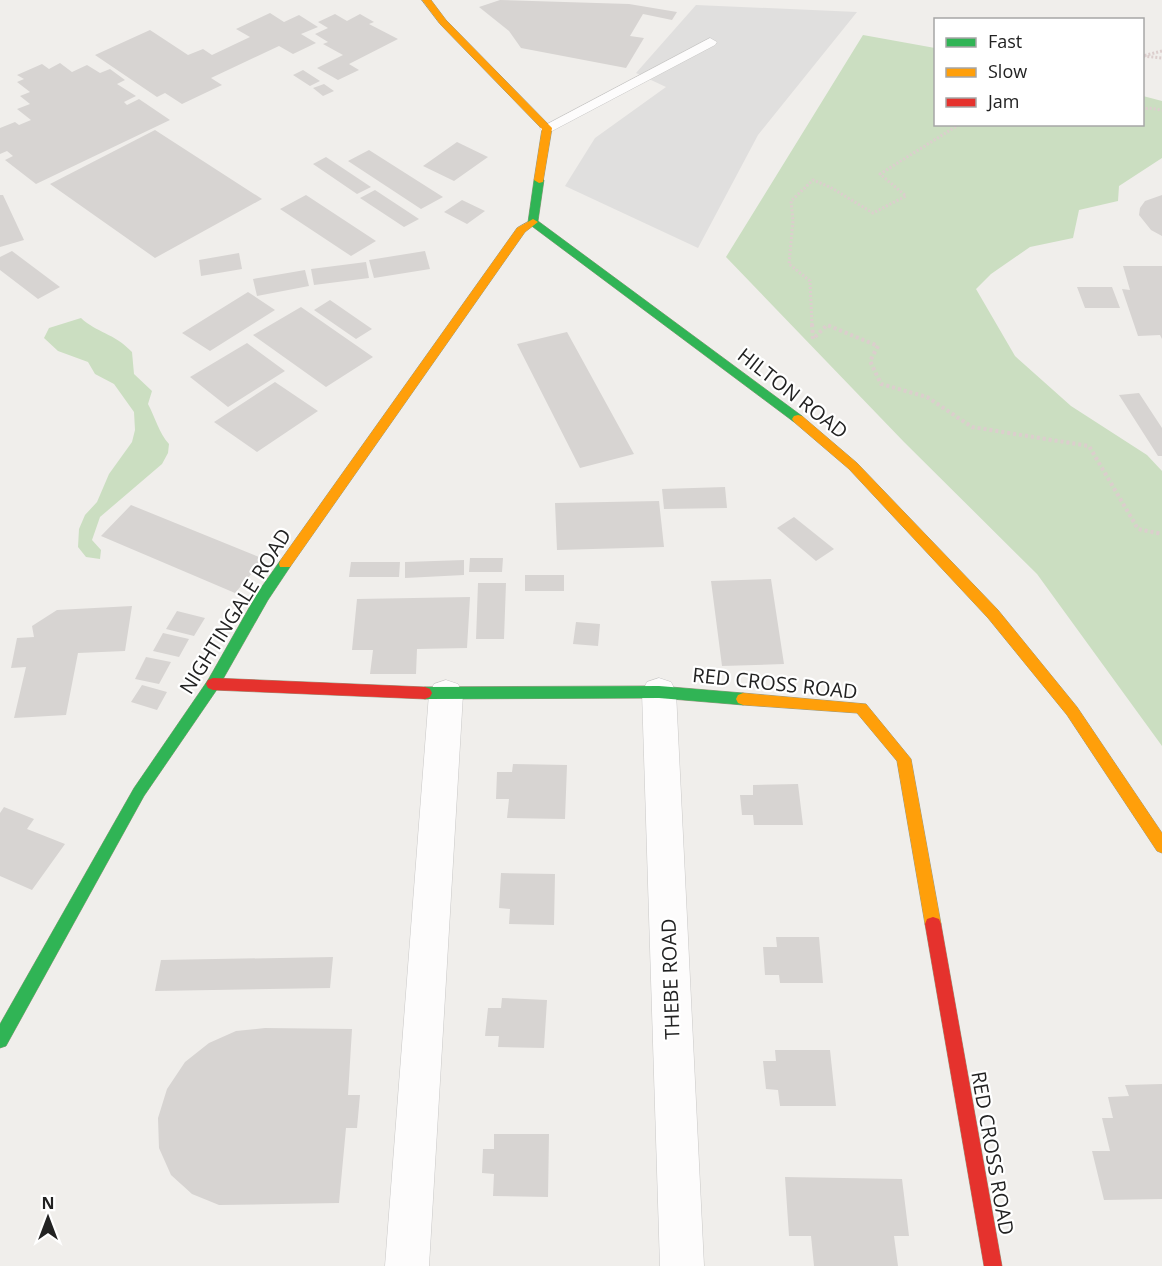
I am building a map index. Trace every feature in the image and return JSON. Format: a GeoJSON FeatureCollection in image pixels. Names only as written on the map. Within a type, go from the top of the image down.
{"type":"FeatureCollection","features":[{"type":"Feature","properties":{"kind":"street"},"geometry":{"type":"LineString","coordinates":[[426,0],[443,22],[547,128],[532,222]]}},
{"type":"Feature","properties":{"kind":"street","name":"NIGHTINGALE ROAD"},"geometry":{"type":"LineString","coordinates":[[0,1040],[139,792],[213,684],[263,596],[521,230],[532,222]]}},
{"type":"Feature","properties":{"kind":"street","name":"HILTON ROAD"},"geometry":{"type":"LineString","coordinates":[[532,222],[623,291],[782,405],[853,466],[993,614],[1072,711],[1162,846]]}},
{"type":"Feature","properties":{"kind":"street","name":"RED CROSS ROAD"},"geometry":{"type":"LineString","coordinates":[[213,684],[447,694],[659,692],[861,708],[904,759],[993,1266]]}},
{"type":"Feature","properties":{"kind":"street","name":"THEBE ROAD"},"geometry":{"type":"LineString","coordinates":[[659,692],[682,1266]]}},
{"type":"Feature","properties":{"kind":"street"},"geometry":{"type":"LineString","coordinates":[[407,1266],[447,694]]}},
{"type":"Feature","properties":{"kind":"lane"},"geometry":{"type":"LineString","coordinates":[[547,128],[710,42]]}},
{"type":"Feature","properties":{"kind":"path"},"geometry":{"type":"LineString","coordinates":[[1144,56],[1162,51]]}},
{"type":"Feature","properties":{"kind":"path"},"geometry":{"type":"LineString","coordinates":[[1144,56],[1162,58]]}},
{"type":"Feature","properties":{"kind":"path"},"geometry":{"type":"LineString","coordinates":[[1144,110],[1162,110]]}},
{"type":"Feature","properties":{"kind":"path"},"geometry":{"type":"LineString","coordinates":[[955,126],[880,174],[906,196],[873,213],[830,187],[813,180],[791,201],[793,221],[789,264],[810,281],[813,339],[827,325],[878,346],[870,362],[881,384],[927,397],[972,427],[1089,446],[1138,529],[1162,534]]}},
{"type":"Feature","properties":{"kind":"green space"},"geometry":{"type":"Polygon","coordinates":[[[863,35],[934,48],[934,126],[1144,126],[1144,96],[1162,101],[1162,158],[1119,186],[1118,201],[1079,210],[1073,238],[1030,247],[991,274],[976,289],[1015,356],[1071,406],[1147,455],[1162,471],[1162,746],[1037,574],[904,442],[726,257],[863,35]]]}},
{"type":"Feature","properties":{"kind":"green space"},"geometry":{"type":"Polygon","coordinates":[[[81,318],[119,341],[132,352],[134,374],[152,391],[148,404],[169,444],[168,453],[162,464],[100,517],[92,540],[101,550],[100,559],[86,557],[78,547],[79,529],[85,515],[97,502],[109,474],[132,442],[135,430],[134,412],[114,384],[95,374],[88,362],[58,351],[44,338],[49,328],[81,318]]]}},
{"type":"Feature","properties":{"kind":"shaded area"},"geometry":{"type":"Polygon","coordinates":[[[696,5],[857,12],[758,135],[698,248],[565,186],[595,138],[666,87],[636,73],[696,5]]]}},
{"type":"Feature","properties":{"kind":"building"},"geometry":{"type":"Polygon","coordinates":[[[500,0],[629,4],[677,12],[672,20],[643,14],[630,36],[644,38],[626,68],[521,48],[509,31],[479,7],[500,0]]]}},
{"type":"Feature","properties":{"kind":"building"},"geometry":{"type":"Polygon","coordinates":[[[270,13],[284,22],[299,15],[318,27],[301,34],[316,43],[293,54],[279,46],[211,78],[222,85],[182,104],[165,93],[157,97],[95,55],[150,30],[188,55],[203,49],[212,55],[250,37],[236,29],[270,13]]]}},
{"type":"Feature","properties":{"kind":"building"},"geometry":{"type":"Polygon","coordinates":[[[335,14],[347,21],[360,14],[374,22],[369,24],[398,39],[349,64],[359,70],[338,80],[317,68],[343,55],[323,44],[328,42],[315,34],[328,28],[318,22],[335,14]]]}},
{"type":"Feature","properties":{"kind":"building"},"geometry":{"type":"Polygon","coordinates":[[[60,63],[72,72],[87,65],[100,73],[110,69],[125,80],[117,84],[136,96],[124,102],[127,105],[139,99],[170,120],[36,184],[5,160],[13,156],[7,151],[0,154],[0,128],[15,122],[19,125],[31,120],[17,109],[30,104],[20,96],[30,92],[17,82],[24,79],[17,75],[42,64],[49,69],[60,63]]]}},
{"type":"Feature","properties":{"kind":"building"},"geometry":{"type":"Polygon","coordinates":[[[303,70],[320,81],[310,86],[293,75],[303,70]]]}},
{"type":"Feature","properties":{"kind":"building"},"geometry":{"type":"Polygon","coordinates":[[[324,84],[334,91],[323,96],[313,88],[324,84]]]}},
{"type":"Feature","properties":{"kind":"building"},"geometry":{"type":"Polygon","coordinates":[[[155,130],[262,199],[155,258],[50,184],[155,130]]]}},
{"type":"Feature","properties":{"kind":"building"},"geometry":{"type":"Polygon","coordinates":[[[457,142],[488,157],[454,181],[423,166],[457,142]]]}},
{"type":"Feature","properties":{"kind":"building"},"geometry":{"type":"Polygon","coordinates":[[[369,150],[443,197],[421,209],[348,161],[369,150]]]}},
{"type":"Feature","properties":{"kind":"building"},"geometry":{"type":"Polygon","coordinates":[[[326,157],[371,187],[357,194],[313,164],[326,157]]]}},
{"type":"Feature","properties":{"kind":"building"},"geometry":{"type":"Polygon","coordinates":[[[375,190],[419,219],[404,227],[360,198],[375,190]]]}},
{"type":"Feature","properties":{"kind":"building"},"geometry":{"type":"Polygon","coordinates":[[[0,195],[3,195],[24,240],[0,247],[0,195]]]}},
{"type":"Feature","properties":{"kind":"building"},"geometry":{"type":"Polygon","coordinates":[[[306,195],[376,241],[351,256],[280,209],[306,195]]]}},
{"type":"Feature","properties":{"kind":"building"},"geometry":{"type":"Polygon","coordinates":[[[1162,195],[1162,236],[1151,230],[1139,215],[1140,208],[1145,201],[1162,195]]]}},
{"type":"Feature","properties":{"kind":"building"},"geometry":{"type":"Polygon","coordinates":[[[462,200],[485,211],[467,224],[444,212],[462,200]]]}},
{"type":"Feature","properties":{"kind":"building"},"geometry":{"type":"Polygon","coordinates":[[[12,251],[60,287],[38,299],[0,270],[0,257],[12,251]]]}},
{"type":"Feature","properties":{"kind":"building"},"geometry":{"type":"Polygon","coordinates":[[[425,251],[430,269],[374,278],[369,260],[425,251]]]}},
{"type":"Feature","properties":{"kind":"building"},"geometry":{"type":"Polygon","coordinates":[[[239,253],[242,269],[201,276],[199,260],[239,253]]]}},
{"type":"Feature","properties":{"kind":"building"},"geometry":{"type":"Polygon","coordinates":[[[366,262],[369,278],[314,285],[311,269],[366,262]]]}},
{"type":"Feature","properties":{"kind":"building"},"geometry":{"type":"Polygon","coordinates":[[[1123,266],[1162,266],[1162,339],[1160,335],[1138,336],[1122,289],[1130,290],[1123,266]]]}},
{"type":"Feature","properties":{"kind":"building"},"geometry":{"type":"Polygon","coordinates":[[[305,270],[309,286],[257,296],[253,279],[305,270]]]}},
{"type":"Feature","properties":{"kind":"building"},"geometry":{"type":"Polygon","coordinates":[[[1077,287],[1112,287],[1120,308],[1085,308],[1077,287]]]}},
{"type":"Feature","properties":{"kind":"building"},"geometry":{"type":"Polygon","coordinates":[[[248,292],[275,310],[210,351],[182,333],[248,292]]]}},
{"type":"Feature","properties":{"kind":"building"},"geometry":{"type":"Polygon","coordinates":[[[330,300],[372,329],[356,339],[314,310],[330,300]]]}},
{"type":"Feature","properties":{"kind":"building"},"geometry":{"type":"Polygon","coordinates":[[[301,307],[373,357],[326,387],[253,335],[301,307]]]}},
{"type":"Feature","properties":{"kind":"building"},"geometry":{"type":"Polygon","coordinates":[[[567,332],[634,454],[580,468],[517,344],[567,332]]]}},
{"type":"Feature","properties":{"kind":"building"},"geometry":{"type":"Polygon","coordinates":[[[247,343],[285,371],[228,407],[190,377],[247,343]]]}},
{"type":"Feature","properties":{"kind":"building"},"geometry":{"type":"Polygon","coordinates":[[[275,382],[318,411],[257,452],[214,422],[275,382]]]}},
{"type":"Feature","properties":{"kind":"building"},"geometry":{"type":"Polygon","coordinates":[[[1139,393],[1162,428],[1162,456],[1158,456],[1119,395],[1139,393]]]}},
{"type":"Feature","properties":{"kind":"building"},"geometry":{"type":"Polygon","coordinates":[[[725,487],[727,508],[664,509],[662,489],[725,487]]]}},
{"type":"Feature","properties":{"kind":"building"},"geometry":{"type":"Polygon","coordinates":[[[659,501],[664,547],[557,550],[555,503],[659,501]]]}},
{"type":"Feature","properties":{"kind":"building"},"geometry":{"type":"Polygon","coordinates":[[[131,505],[264,559],[235,593],[101,536],[131,505]]]}},
{"type":"Feature","properties":{"kind":"building"},"geometry":{"type":"Polygon","coordinates":[[[794,517],[834,549],[816,561],[777,528],[794,517]]]}},
{"type":"Feature","properties":{"kind":"building"},"geometry":{"type":"Polygon","coordinates":[[[470,558],[503,558],[502,572],[469,572],[470,558]]]}},
{"type":"Feature","properties":{"kind":"building"},"geometry":{"type":"Polygon","coordinates":[[[464,560],[464,575],[405,578],[405,562],[464,560]]]}},
{"type":"Feature","properties":{"kind":"building"},"geometry":{"type":"Polygon","coordinates":[[[351,562],[400,562],[399,577],[349,577],[351,562]]]}},
{"type":"Feature","properties":{"kind":"building"},"geometry":{"type":"Polygon","coordinates":[[[525,575],[564,575],[564,591],[525,591],[525,575]]]}},
{"type":"Feature","properties":{"kind":"building"},"geometry":{"type":"Polygon","coordinates":[[[771,579],[784,664],[722,666],[711,581],[771,579]]]}},
{"type":"Feature","properties":{"kind":"building"},"geometry":{"type":"Polygon","coordinates":[[[478,583],[506,583],[504,639],[476,639],[478,583]]]}},
{"type":"Feature","properties":{"kind":"building"},"geometry":{"type":"Polygon","coordinates":[[[470,597],[467,648],[417,649],[416,674],[370,674],[373,650],[352,650],[357,599],[470,597]]]}},
{"type":"Feature","properties":{"kind":"building"},"geometry":{"type":"Polygon","coordinates":[[[132,606],[125,651],[78,653],[66,715],[14,718],[26,667],[11,668],[17,638],[34,637],[32,626],[57,610],[132,606]]]}},
{"type":"Feature","properties":{"kind":"building"},"geometry":{"type":"Polygon","coordinates":[[[177,611],[205,618],[194,636],[166,629],[177,611]]]}},
{"type":"Feature","properties":{"kind":"building"},"geometry":{"type":"Polygon","coordinates":[[[576,622],[600,624],[598,646],[573,644],[576,622]]]}},
{"type":"Feature","properties":{"kind":"building"},"geometry":{"type":"Polygon","coordinates":[[[163,633],[189,639],[179,657],[153,651],[163,633]]]}},
{"type":"Feature","properties":{"kind":"building"},"geometry":{"type":"Polygon","coordinates":[[[146,657],[171,662],[159,684],[135,679],[146,657]]]}},
{"type":"Feature","properties":{"kind":"building"},"geometry":{"type":"Polygon","coordinates":[[[142,685],[167,692],[157,710],[131,702],[142,685]]]}},
{"type":"Feature","properties":{"kind":"building"},"geometry":{"type":"Polygon","coordinates":[[[513,764],[567,765],[565,819],[507,818],[509,799],[496,799],[497,772],[512,772],[513,764]]]}},
{"type":"Feature","properties":{"kind":"building"},"geometry":{"type":"Polygon","coordinates":[[[798,784],[803,825],[754,825],[753,815],[742,815],[740,795],[753,795],[753,785],[798,784]]]}},
{"type":"Feature","properties":{"kind":"building"},"geometry":{"type":"Polygon","coordinates":[[[4,807],[34,819],[27,829],[65,844],[32,890],[0,876],[0,813],[4,807]]]}},
{"type":"Feature","properties":{"kind":"building"},"geometry":{"type":"Polygon","coordinates":[[[501,873],[555,874],[554,925],[509,924],[510,909],[499,908],[501,873]]]}},
{"type":"Feature","properties":{"kind":"building"},"geometry":{"type":"Polygon","coordinates":[[[776,937],[819,937],[823,983],[780,983],[779,975],[765,975],[763,947],[777,947],[776,937]]]}},
{"type":"Feature","properties":{"kind":"building"},"geometry":{"type":"Polygon","coordinates":[[[333,957],[330,988],[155,991],[161,960],[333,957]]]}},
{"type":"Feature","properties":{"kind":"building"},"geometry":{"type":"Polygon","coordinates":[[[502,998],[547,1000],[544,1048],[498,1047],[499,1036],[485,1036],[488,1008],[501,1008],[502,998]]]}},
{"type":"Feature","properties":{"kind":"building"},"geometry":{"type":"Polygon","coordinates":[[[265,1028],[352,1029],[348,1095],[360,1095],[357,1128],[346,1128],[339,1203],[219,1205],[192,1194],[171,1175],[159,1148],[158,1118],[167,1089],[185,1062],[209,1043],[236,1031],[265,1028]]]}},
{"type":"Feature","properties":{"kind":"building"},"geometry":{"type":"Polygon","coordinates":[[[775,1050],[830,1050],[836,1106],[780,1106],[778,1090],[766,1089],[763,1061],[776,1061],[775,1050]]]}},
{"type":"Feature","properties":{"kind":"building"},"geometry":{"type":"Polygon","coordinates":[[[1162,1084],[1162,1199],[1104,1200],[1092,1151],[1110,1151],[1102,1118],[1113,1118],[1108,1097],[1129,1096],[1125,1085],[1162,1084]]]}},
{"type":"Feature","properties":{"kind":"building"},"geometry":{"type":"Polygon","coordinates":[[[494,1134],[549,1134],[548,1197],[493,1196],[494,1174],[482,1173],[483,1149],[494,1149],[494,1134]]]}},
{"type":"Feature","properties":{"kind":"building"},"geometry":{"type":"Polygon","coordinates":[[[785,1177],[902,1179],[909,1236],[894,1236],[898,1266],[814,1266],[811,1236],[789,1236],[785,1177]]]}},
{"type":"Feature","properties":{"kind":"traffic: fast"},"geometry":{"type":"LineString","coordinates":[[539,180],[533,222],[798,419]]}},
{"type":"Feature","properties":{"kind":"traffic: fast"},"geometry":{"type":"LineString","coordinates":[[0,1040],[139,792],[213,684],[263,596],[285,564]]}},
{"type":"Feature","properties":{"kind":"traffic: fast"},"geometry":{"type":"LineString","coordinates":[[425,693],[659,692],[743,699]]}},
{"type":"Feature","properties":{"kind":"traffic: slow"},"geometry":{"type":"LineString","coordinates":[[426,0],[443,22],[547,128],[539,180]]}},
{"type":"Feature","properties":{"kind":"traffic: slow"},"geometry":{"type":"LineString","coordinates":[[285,564],[521,230],[533,222]]}},
{"type":"Feature","properties":{"kind":"traffic: slow"},"geometry":{"type":"LineString","coordinates":[[798,419],[853,466],[993,614],[1072,711],[1162,846]]}},
{"type":"Feature","properties":{"kind":"traffic: slow"},"geometry":{"type":"LineString","coordinates":[[743,699],[861,708],[904,759],[933,924]]}},
{"type":"Feature","properties":{"kind":"traffic: jam"},"geometry":{"type":"LineString","coordinates":[[213,684],[425,693]]}},
{"type":"Feature","properties":{"kind":"traffic: jam"},"geometry":{"type":"LineString","coordinates":[[933,924],[993,1266]]}}]}
